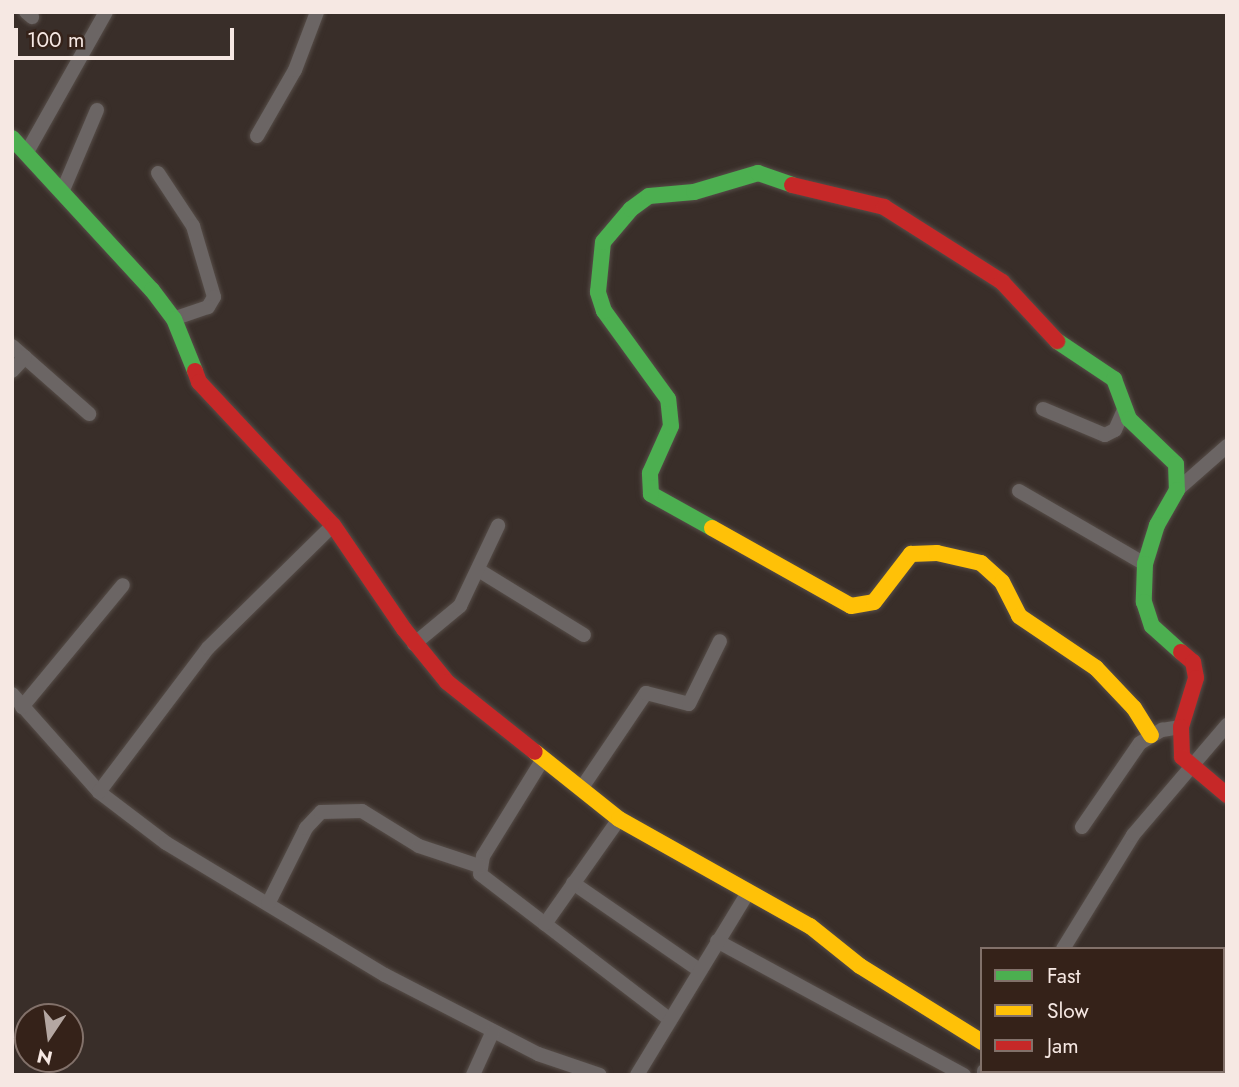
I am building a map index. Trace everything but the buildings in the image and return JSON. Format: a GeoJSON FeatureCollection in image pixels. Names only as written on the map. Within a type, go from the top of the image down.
{"type":"FeatureCollection","features":[{"type":"Feature","properties":{"kind":"street"},"geometry":{"type":"LineString","coordinates":[[27,152],[106,12]]}},
{"type":"Feature","properties":{"kind":"street"},"geometry":{"type":"LineString","coordinates":[[257,136],[295,70],[316,13]]}},
{"type":"Feature","properties":{"kind":"street"},"geometry":{"type":"LineString","coordinates":[[63,190],[97,110]]}},
{"type":"Feature","properties":{"kind":"street"},"geometry":{"type":"LineString","coordinates":[[12,138],[63,190],[174,319],[199,382],[333,525],[414,644],[447,682],[619,819],[810,926],[860,967],[980,1041]]}},
{"type":"Feature","properties":{"kind":"street"},"geometry":{"type":"LineString","coordinates":[[158,173],[193,226],[214,297],[208,307],[174,319]]}},
{"type":"Feature","properties":{"kind":"street"},"geometry":{"type":"LineString","coordinates":[[1151,735],[1134,708],[1096,668],[1019,617],[1002,582],[981,564],[937,553],[911,554],[874,602],[859,608],[824,594],[780,565],[662,504],[647,483],[668,437],[672,413],[654,374],[600,302],[603,242],[631,209],[649,196],[694,192],[758,173],[820,195],[884,206],[1002,282],[1048,335],[1114,379],[1125,408],[1136,426],[1176,464],[1177,490]]}},
{"type":"Feature","properties":{"kind":"street"},"geometry":{"type":"LineString","coordinates":[[12,346],[89,414]]}},
{"type":"Feature","properties":{"kind":"street"},"geometry":{"type":"LineString","coordinates":[[12,371],[25,357]]}},
{"type":"Feature","properties":{"kind":"street"},"geometry":{"type":"LineString","coordinates":[[1043,409],[1105,435],[1115,430],[1125,408]]}},
{"type":"Feature","properties":{"kind":"street"},"geometry":{"type":"LineString","coordinates":[[1227,446],[1177,490],[1157,525],[1145,564],[1147,617],[1193,662],[1195,692],[1181,727],[1182,757],[1189,768],[1227,795]]}},
{"type":"Feature","properties":{"kind":"street"},"geometry":{"type":"LineString","coordinates":[[1019,491],[1145,564]]}},
{"type":"Feature","properties":{"kind":"street"},"geometry":{"type":"LineString","coordinates":[[99,792],[208,648],[333,525]]}},
{"type":"Feature","properties":{"kind":"street"},"geometry":{"type":"LineString","coordinates":[[414,644],[460,606],[480,571],[498,526]]}},
{"type":"Feature","properties":{"kind":"street"},"geometry":{"type":"LineString","coordinates":[[480,571],[584,635]]}},
{"type":"Feature","properties":{"kind":"street"},"geometry":{"type":"LineString","coordinates":[[22,707],[123,585]]}},
{"type":"Feature","properties":{"kind":"street"},"geometry":{"type":"LineString","coordinates":[[581,789],[646,693],[689,704],[720,641]]}},
{"type":"Feature","properties":{"kind":"street"},"geometry":{"type":"LineString","coordinates":[[12,694],[99,792],[166,843],[385,975],[538,1054],[600,1075]]}},
{"type":"Feature","properties":{"kind":"street"},"geometry":{"type":"LineString","coordinates":[[1064,947],[1114,862],[1227,725]]}},
{"type":"Feature","properties":{"kind":"street"},"geometry":{"type":"LineString","coordinates":[[1082,827],[1131,755],[1151,735],[1181,727]]}},
{"type":"Feature","properties":{"kind":"street"},"geometry":{"type":"LineString","coordinates":[[479,866],[543,759]]}},
{"type":"Feature","properties":{"kind":"street"},"geometry":{"type":"LineString","coordinates":[[268,904],[306,828],[321,812],[362,811],[419,846],[479,866],[485,881],[668,1018]]}},
{"type":"Feature","properties":{"kind":"street"},"geometry":{"type":"LineString","coordinates":[[545,924],[619,819]]}},
{"type":"Feature","properties":{"kind":"street"},"geometry":{"type":"LineString","coordinates":[[573,883],[699,970]]}},
{"type":"Feature","properties":{"kind":"street"},"geometry":{"type":"LineString","coordinates":[[638,1075],[668,1018],[749,891]]}},
{"type":"Feature","properties":{"kind":"street"},"geometry":{"type":"LineString","coordinates":[[717,941],[964,1075]]}},
{"type":"Feature","properties":{"kind":"street"},"geometry":{"type":"LineString","coordinates":[[473,1075],[493,1031]]}},
{"type":"Feature","properties":{"kind":"traffic: fast"},"geometry":{"type":"LineString","coordinates":[[12,138],[152,290],[174,319],[195,371]]}},
{"type":"Feature","properties":{"kind":"traffic: fast"},"geometry":{"type":"LineString","coordinates":[[712,528],[651,494],[650,473],[671,426],[668,399],[604,311],[598,292],[603,242],[631,209],[649,196],[694,192],[758,173],[792,185]]}},
{"type":"Feature","properties":{"kind":"traffic: fast"},"geometry":{"type":"LineString","coordinates":[[1057,341],[1114,379],[1129,419],[1176,464],[1177,490],[1157,525],[1145,564],[1144,602],[1152,626],[1181,652]]}},
{"type":"Feature","properties":{"kind":"traffic: slow"},"geometry":{"type":"LineString","coordinates":[[712,528],[851,606],[874,602],[911,554],[937,553],[981,563],[1002,582],[1019,616],[1096,668],[1134,708],[1151,735]]}},
{"type":"Feature","properties":{"kind":"traffic: slow"},"geometry":{"type":"LineString","coordinates":[[535,752],[619,819],[810,926],[860,966],[980,1041]]}},
{"type":"Feature","properties":{"kind":"traffic: jam"},"geometry":{"type":"LineString","coordinates":[[792,185],[884,207],[1002,282],[1057,341]]}},
{"type":"Feature","properties":{"kind":"traffic: jam"},"geometry":{"type":"LineString","coordinates":[[195,371],[199,382],[333,525],[404,629],[447,682],[535,752]]}},
{"type":"Feature","properties":{"kind":"traffic: jam"},"geometry":{"type":"LineString","coordinates":[[1181,652],[1193,662],[1196,678],[1181,727],[1182,757],[1227,795]]}}]}
